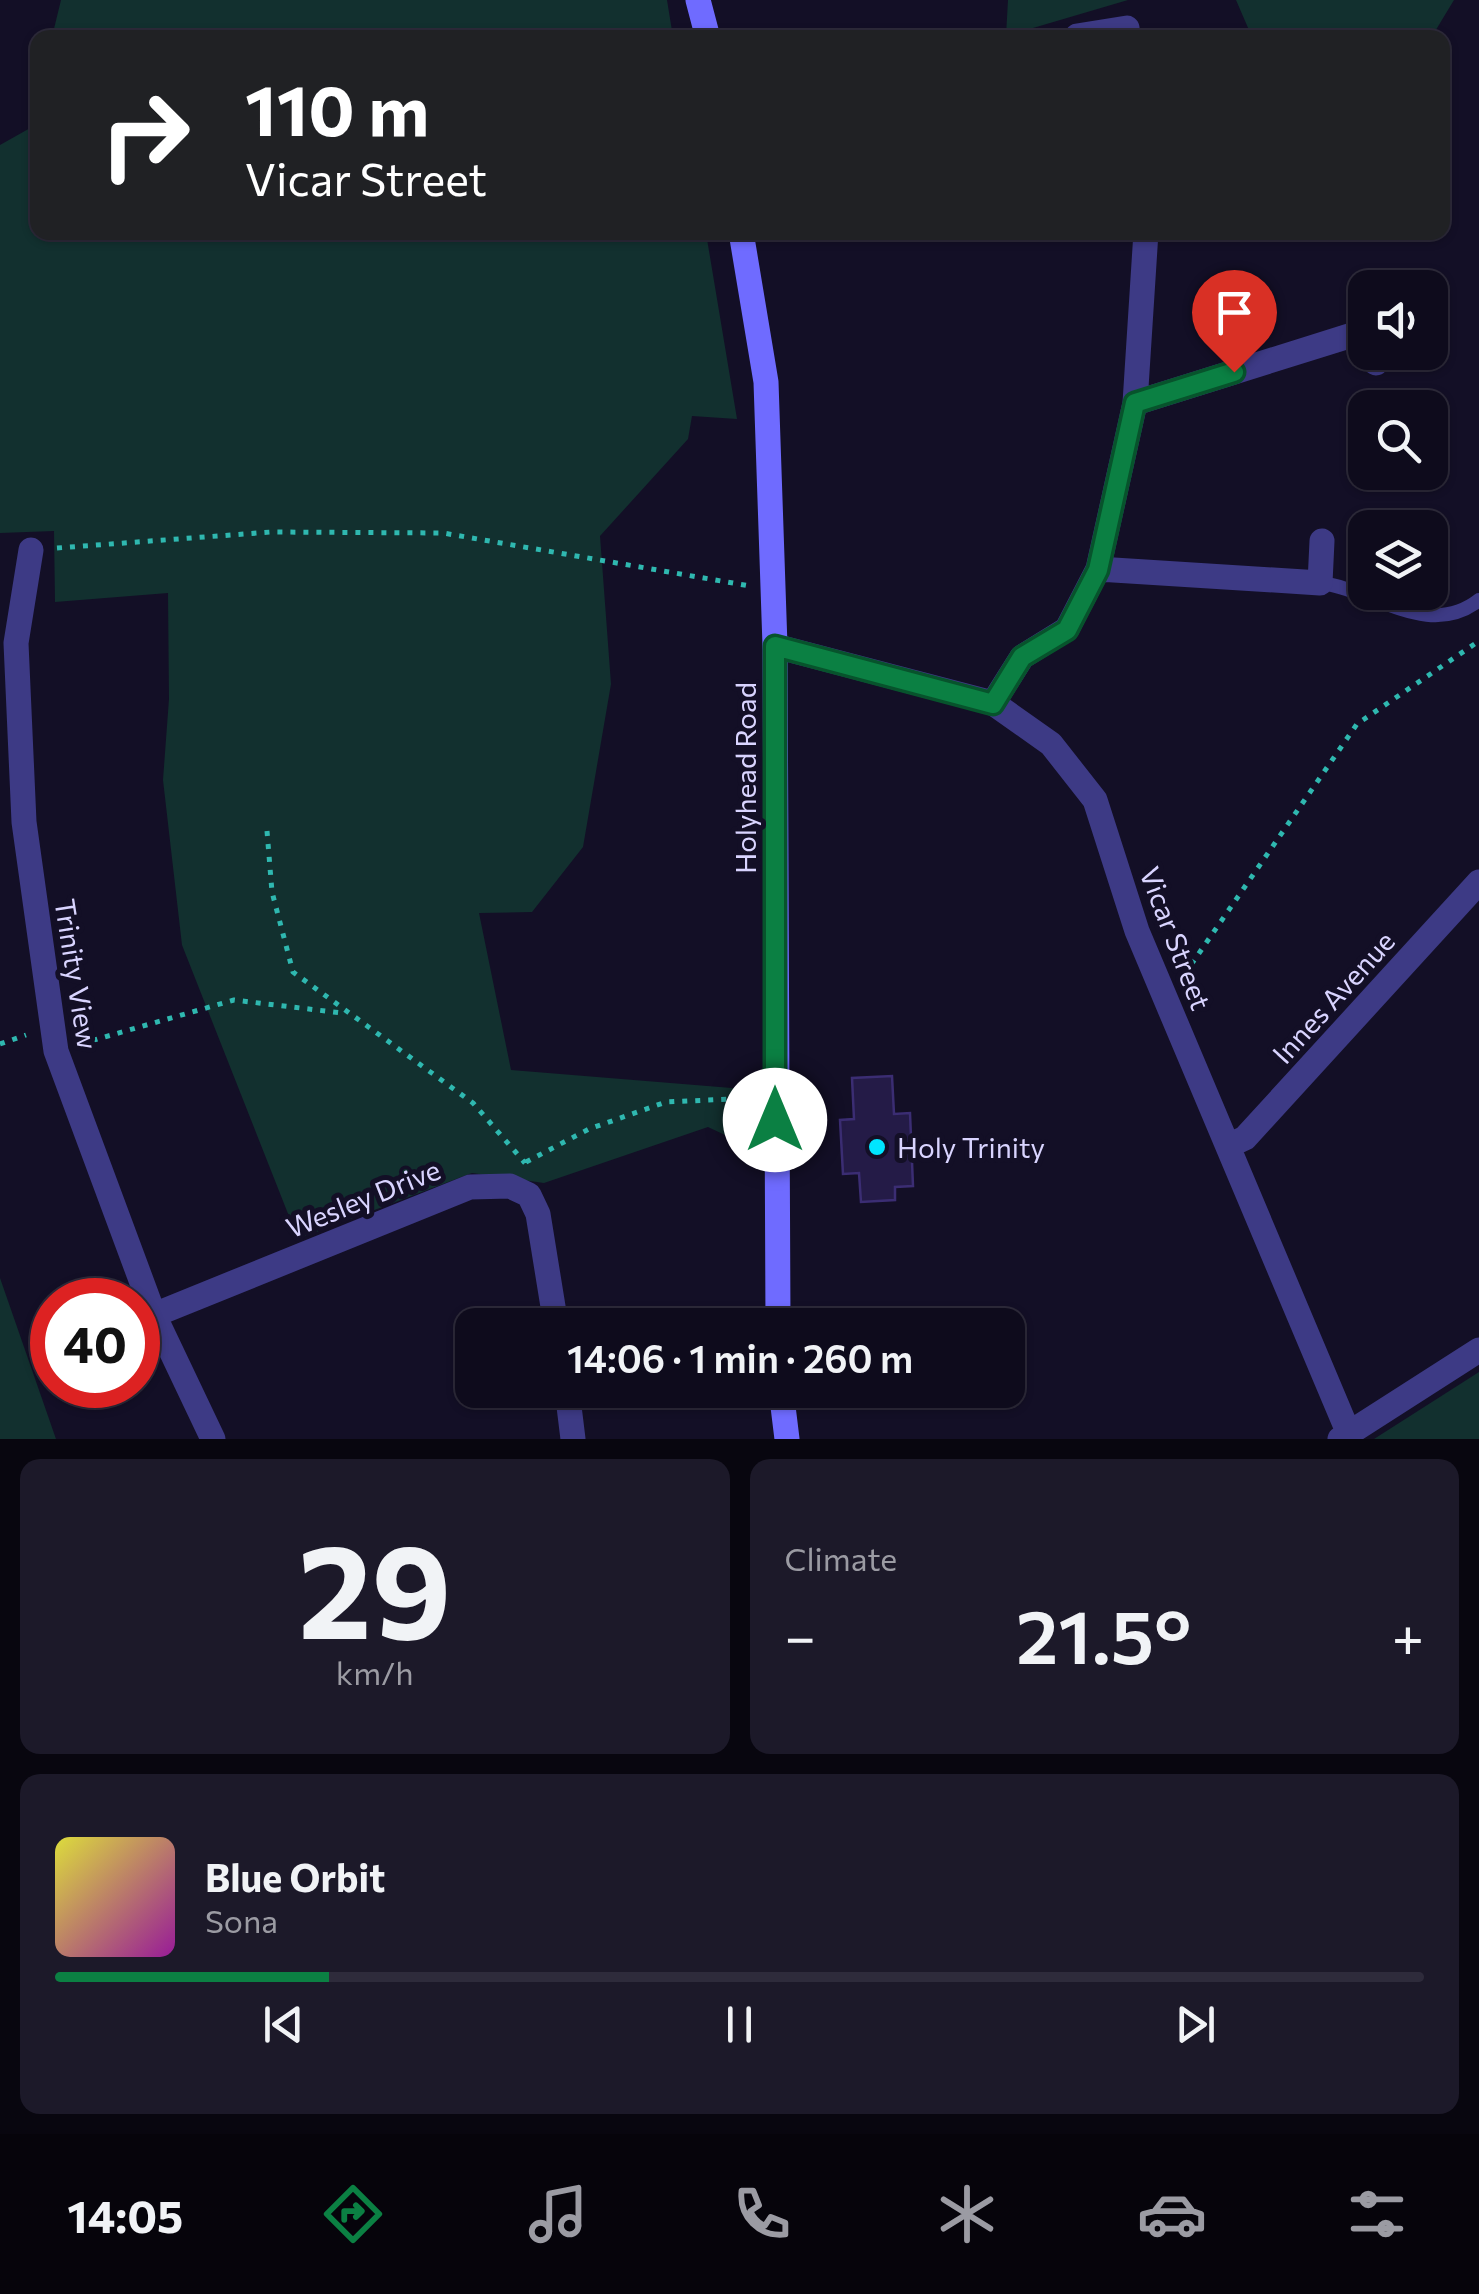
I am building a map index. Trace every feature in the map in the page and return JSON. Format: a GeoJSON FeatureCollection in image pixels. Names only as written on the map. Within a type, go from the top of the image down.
{"type":"FeatureCollection","features":[{"type":"Feature","properties":{"kind":"street"},"geometry":{"type":"LineString","coordinates":[[698,0],[706,30]]}},
{"type":"Feature","properties":{"kind":"street","name":"Holyhead Road"},"geometry":{"type":"LineString","coordinates":[[742,240],[766,382],[775,646],[778,1308]]}},
{"type":"Feature","properties":{"kind":"street"},"geometry":{"type":"LineString","coordinates":[[993,704],[1022,657],[1067,630],[1098,570],[1135,403],[1145,240]]}},
{"type":"Feature","properties":{"kind":"street"},"geometry":{"type":"LineString","coordinates":[[1135,403],[1348,336]]}},
{"type":"Feature","properties":{"kind":"street"},"geometry":{"type":"LineString","coordinates":[[1098,570],[1320,584],[1322,541]]}},
{"type":"Feature","properties":{"kind":"street","name":"Trinity View"},"geometry":{"type":"LineString","coordinates":[[31,550],[16,643],[23,802],[56,1051],[140,1278]]}},
{"type":"Feature","properties":{"kind":"street","name":"Vicar Street"},"geometry":{"type":"LineString","coordinates":[[775,646],[993,704],[1051,744],[1095,800],[1166,1002],[1344,1436]]}},
{"type":"Feature","properties":{"kind":"street","name":"Innes Avenue"},"geometry":{"type":"LineString","coordinates":[[1228,1146],[1245,1138],[1479,882]]}},
{"type":"Feature","properties":{"kind":"street","name":"Wesley Drive"},"geometry":{"type":"LineString","coordinates":[[160,1313],[470,1187],[510,1186],[529,1195]]}},
{"type":"Feature","properties":{"kind":"street"},"geometry":{"type":"LineString","coordinates":[[529,1195],[538,1214],[553,1308]]}},
{"type":"Feature","properties":{"kind":"street","name":"Trinity View"},"geometry":{"type":"LineString","coordinates":[[160,1328],[212,1439]]}},
{"type":"Feature","properties":{"kind":"street"},"geometry":{"type":"LineString","coordinates":[[1344,1436],[1479,1350]]}},
{"type":"Feature","properties":{"kind":"street"},"geometry":{"type":"LineString","coordinates":[[569,1408],[573,1439]]}},
{"type":"Feature","properties":{"kind":"street"},"geometry":{"type":"LineString","coordinates":[[783,1408],[787,1439]]}},
{"type":"Feature","properties":{"kind":"lane"},"geometry":{"type":"LineString","coordinates":[[1320,584],[1342,586],[1400,610],[1430,617],[1479,600]]}},
{"type":"Feature","properties":{"kind":"path"},"geometry":{"type":"LineString","coordinates":[[31,550],[272,532],[444,533],[773,591]]}},
{"type":"Feature","properties":{"kind":"path"},"geometry":{"type":"LineString","coordinates":[[1166,1002],[1357,724],[1479,641]]}},
{"type":"Feature","properties":{"kind":"path"},"geometry":{"type":"LineString","coordinates":[[268,830],[272,892],[293,972],[473,1104],[525,1163],[529,1195]]}},
{"type":"Feature","properties":{"kind":"path"},"geometry":{"type":"LineString","coordinates":[[56,1051],[234,1000],[345,1013]]}},
{"type":"Feature","properties":{"kind":"path"},"geometry":{"type":"LineString","coordinates":[[525,1163],[589,1129],[666,1102],[775,1097]]}},
{"type":"Feature","properties":{"kind":"green space"},"geometry":{"type":"Polygon","coordinates":[[[61,0],[667,0],[672,30],[54,30],[61,0]]]}},
{"type":"Feature","properties":{"kind":"green space"},"geometry":{"type":"Polygon","coordinates":[[[1008,0],[1128,0],[1026,30],[1006,30],[1008,0]]]}},
{"type":"Feature","properties":{"kind":"green space"},"geometry":{"type":"Polygon","coordinates":[[[1236,0],[1454,0],[1436,30],[1249,30],[1236,0]]]}},
{"type":"Feature","properties":{"kind":"green space"},"geometry":{"type":"Polygon","coordinates":[[[30,128],[30,240],[707,240],[737,419],[692,416],[688,439],[600,536],[611,684],[583,847],[532,912],[479,913],[511,1070],[744,1089],[744,1144],[708,1127],[544,1183],[472,1173],[298,1239],[182,945],[163,780],[169,699],[168,593],[55,602],[54,531],[0,533],[0,145],[30,128]]]}},
{"type":"Feature","properties":{"kind":"green space"},"geometry":{"type":"Polygon","coordinates":[[[0,1278],[30,1364],[30,1408],[45,1408],[56,1439],[0,1439],[0,1278]]]}},
{"type":"Feature","properties":{"kind":"green space"},"geometry":{"type":"Polygon","coordinates":[[[1479,1372],[1479,1439],[1374,1439],[1479,1372]]]}},
{"type":"Feature","properties":{"kind":"building","name":"Holy Trinity"},"geometry":{"type":"Polygon","coordinates":[[[892,1076],[894,1114],[910,1113],[913,1186],[895,1187],[895,1200],[861,1202],[859,1173],[843,1174],[840,1120],[854,1119],[852,1078],[892,1076]]]}},
{"type":"Feature","properties":{"kind":"place","name":"Holy Trinity"},"geometry":{"type":"Point","coordinates":[877,1147]}},
{"type":"Feature","properties":{"kind":"route"},"geometry":{"type":"LineString","coordinates":[[775,1120],[775,646],[993,704],[1022,657],[1036,645],[1067,630],[1098,570],[1135,403],[1234,372]]}}]}
